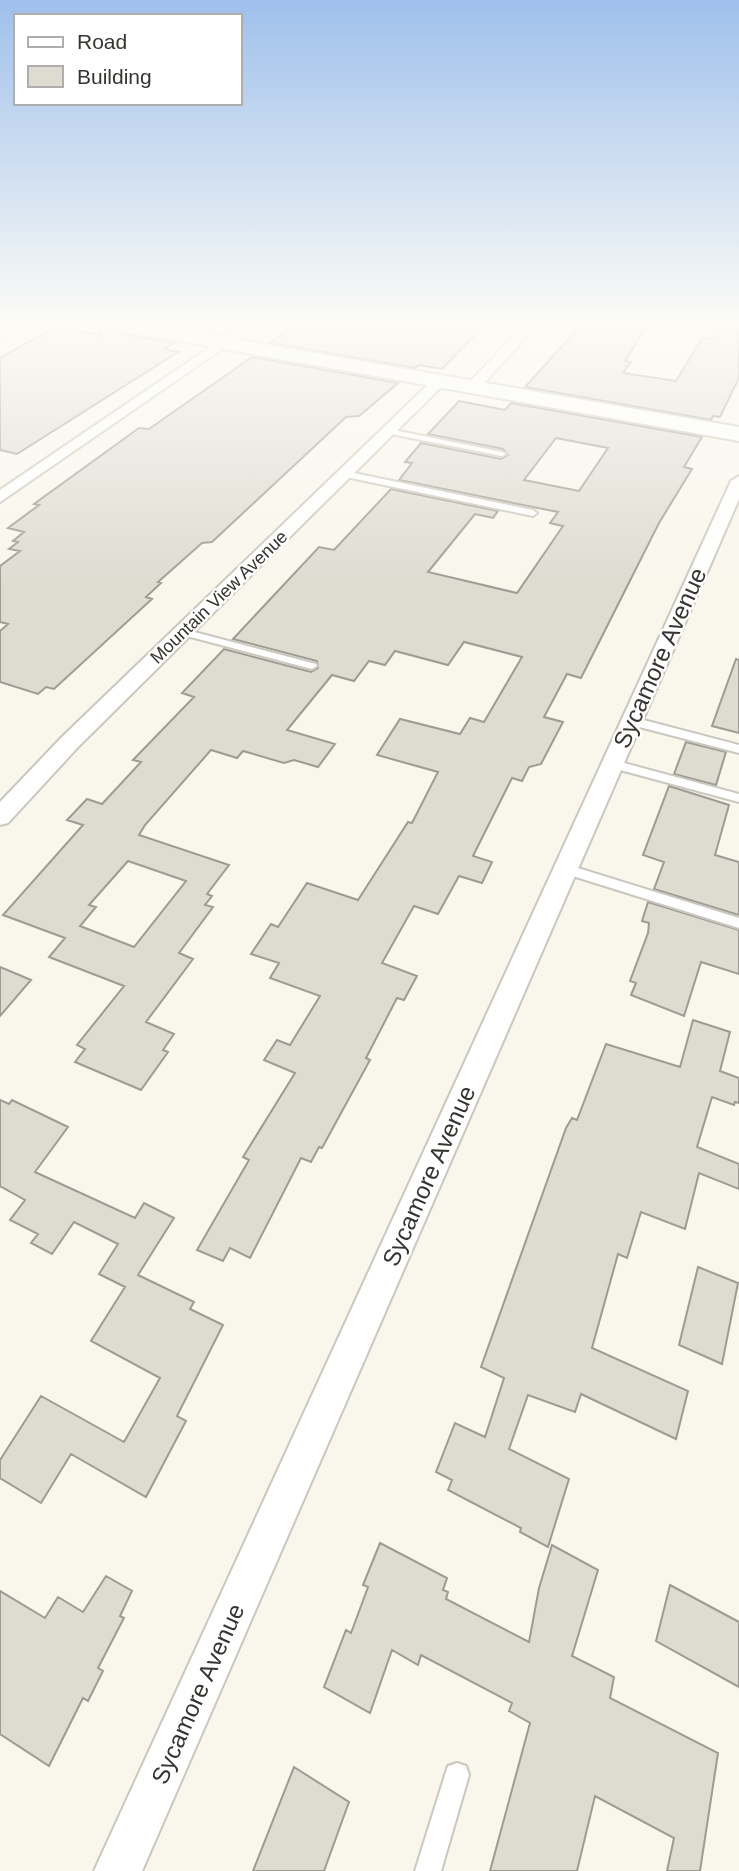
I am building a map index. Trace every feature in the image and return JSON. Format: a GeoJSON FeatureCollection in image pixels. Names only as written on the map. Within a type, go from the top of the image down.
{"type":"FeatureCollection","features":[{"type":"Feature","properties":{"kind":"main road"},"geometry":{"type":"LineString","coordinates":[[614,411],[739,434]]}},
{"type":"Feature","properties":{"kind":"street"},"geometry":{"type":"LineString","coordinates":[[0,497],[125,411]]}},
{"type":"Feature","properties":{"kind":"street","name":"Mountain View Avenue"},"geometry":{"type":"LineString","coordinates":[[0,817],[70,742],[408,411]]}},
{"type":"Feature","properties":{"kind":"street","name":"Sycamore Avenue"},"geometry":{"type":"LineString","coordinates":[[118,1871],[739,481]]}},
{"type":"Feature","properties":{"kind":"lane"},"geometry":{"type":"LineString","coordinates":[[388,431],[502,454]]}},
{"type":"Feature","properties":{"kind":"lane"},"geometry":{"type":"LineString","coordinates":[[344,474],[533,513]]}},
{"type":"Feature","properties":{"kind":"lane"},"geometry":{"type":"LineString","coordinates":[[183,632],[312,666]]}},
{"type":"Feature","properties":{"kind":"lane"},"geometry":{"type":"LineString","coordinates":[[632,721],[739,749]]}},
{"type":"Feature","properties":{"kind":"lane"},"geometry":{"type":"LineString","coordinates":[[613,764],[739,798]]}},
{"type":"Feature","properties":{"kind":"lane"},"geometry":{"type":"LineString","coordinates":[[565,869],[739,923]]}},
{"type":"Feature","properties":{"kind":"lane"},"geometry":{"type":"LineString","coordinates":[[428,1871],[457,1775]]}},
{"type":"Feature","properties":{"kind":"building"},"geometry":{"type":"Polygon","coordinates":[[[0,411],[84,411],[17,454],[0,450],[0,411]]]}},
{"type":"Feature","properties":{"kind":"building"},"geometry":{"type":"Polygon","coordinates":[[[174,411],[365,411],[359,416],[346,417],[212,542],[202,543],[158,582],[161,583],[146,597],[152,599],[54,689],[46,687],[38,694],[0,682],[0,631],[8,624],[0,622],[0,566],[20,551],[9,549],[18,542],[13,541],[24,532],[8,528],[39,505],[34,504],[139,428],[149,429],[174,411]]]}},
{"type":"Feature","properties":{"kind":"building"},"geometry":{"type":"Polygon","coordinates":[[[449,411],[558,411],[702,437],[684,467],[692,469],[659,523],[581,678],[567,674],[544,717],[563,722],[541,764],[529,767],[522,781],[512,778],[473,856],[492,862],[482,883],[459,876],[438,914],[414,906],[382,963],[417,976],[404,1000],[397,998],[366,1058],[370,1060],[322,1148],[319,1147],[311,1162],[301,1158],[250,1258],[230,1248],[223,1261],[197,1250],[249,1160],[243,1157],[295,1073],[264,1060],[277,1040],[290,1045],[320,996],[270,978],[279,963],[251,954],[271,924],[278,927],[307,883],[358,900],[408,822],[412,823],[438,772],[377,755],[400,719],[460,734],[470,718],[484,722],[522,657],[464,642],[448,665],[395,651],[385,665],[369,661],[354,681],[332,675],[287,730],[335,744],[318,767],[294,760],[284,763],[243,751],[237,758],[211,750],[145,825],[139,835],[229,865],[207,894],[212,896],[205,905],[213,907],[179,953],[193,959],[146,1022],[174,1034],[163,1050],[168,1052],[141,1090],[75,1062],[85,1049],[77,1045],[124,986],[49,957],[65,938],[3,915],[83,825],[67,820],[87,799],[102,804],[141,762],[133,760],[194,697],[182,693],[224,649],[311,672],[318,668],[317,661],[233,639],[319,547],[334,550],[391,489],[498,511],[493,518],[475,514],[428,572],[517,593],[563,526],[550,523],[558,512],[399,480],[412,463],[405,462],[421,443],[501,459],[508,455],[503,449],[428,434],[449,411]],[[556,438],[524,480],[579,491],[608,448],[556,438]],[[128,861],[89,905],[96,907],[80,926],[134,947],[186,881],[128,861]]]}},
{"type":"Feature","properties":{"kind":"building"},"geometry":{"type":"Polygon","coordinates":[[[662,411],[723,411],[720,417],[713,416],[711,420],[662,411]]]}},
{"type":"Feature","properties":{"kind":"building"},"geometry":{"type":"Polygon","coordinates":[[[736,659],[739,660],[739,733],[712,726],[736,659]]]}},
{"type":"Feature","properties":{"kind":"building"},"geometry":{"type":"Polygon","coordinates":[[[686,742],[726,752],[716,785],[674,774],[686,742]]]}},
{"type":"Feature","properties":{"kind":"building"},"geometry":{"type":"Polygon","coordinates":[[[669,786],[729,805],[715,855],[739,862],[739,915],[654,889],[664,862],[643,855],[669,786]]]}},
{"type":"Feature","properties":{"kind":"building"},"geometry":{"type":"Polygon","coordinates":[[[648,902],[739,930],[739,974],[701,962],[684,1016],[631,995],[636,983],[630,981],[648,933],[649,923],[642,921],[648,902]]]}},
{"type":"Feature","properties":{"kind":"building"},"geometry":{"type":"Polygon","coordinates":[[[0,967],[31,980],[0,1016],[0,967]]]}},
{"type":"Feature","properties":{"kind":"building"},"geometry":{"type":"Polygon","coordinates":[[[693,1020],[730,1032],[720,1071],[739,1078],[739,1103],[735,1102],[734,1105],[712,1097],[697,1147],[739,1164],[739,1189],[699,1173],[685,1229],[641,1212],[627,1258],[618,1254],[592,1348],[688,1391],[676,1439],[581,1394],[575,1412],[528,1395],[509,1449],[569,1479],[548,1547],[520,1532],[521,1528],[448,1490],[452,1480],[436,1472],[455,1423],[485,1437],[504,1378],[481,1367],[566,1128],[572,1118],[577,1120],[606,1044],[680,1067],[693,1020]]]}},
{"type":"Feature","properties":{"kind":"building"},"geometry":{"type":"Polygon","coordinates":[[[0,1100],[9,1104],[12,1100],[68,1127],[35,1172],[135,1218],[144,1203],[174,1218],[138,1275],[194,1302],[190,1309],[223,1325],[177,1416],[186,1421],[146,1497],[71,1454],[41,1503],[0,1478],[0,1460],[41,1396],[124,1442],[160,1378],[91,1341],[125,1287],[99,1274],[118,1244],[74,1222],[52,1254],[31,1243],[38,1234],[10,1220],[25,1200],[0,1186],[0,1100]]]}},
{"type":"Feature","properties":{"kind":"building"},"geometry":{"type":"Polygon","coordinates":[[[698,1267],[738,1283],[722,1364],[679,1345],[698,1267]]]}},
{"type":"Feature","properties":{"kind":"building"},"geometry":{"type":"Polygon","coordinates":[[[380,1543],[447,1578],[443,1590],[448,1592],[446,1599],[529,1642],[539,1588],[552,1545],[598,1570],[572,1656],[614,1677],[610,1698],[718,1753],[700,1871],[667,1871],[674,1838],[595,1796],[577,1871],[490,1871],[530,1723],[509,1711],[512,1703],[421,1655],[418,1665],[392,1650],[370,1713],[324,1687],[346,1630],[351,1633],[368,1587],[363,1585],[380,1543]]]}},
{"type":"Feature","properties":{"kind":"building"},"geometry":{"type":"Polygon","coordinates":[[[106,1576],[132,1591],[120,1616],[124,1618],[98,1668],[103,1671],[88,1701],[83,1698],[49,1766],[0,1734],[0,1591],[45,1618],[58,1597],[83,1612],[106,1576]]]}},
{"type":"Feature","properties":{"kind":"building"},"geometry":{"type":"Polygon","coordinates":[[[670,1585],[739,1622],[739,1687],[656,1641],[670,1585]]]}},
{"type":"Feature","properties":{"kind":"building"},"geometry":{"type":"Polygon","coordinates":[[[294,1767],[349,1802],[324,1871],[253,1871],[294,1767]]]}}]}
